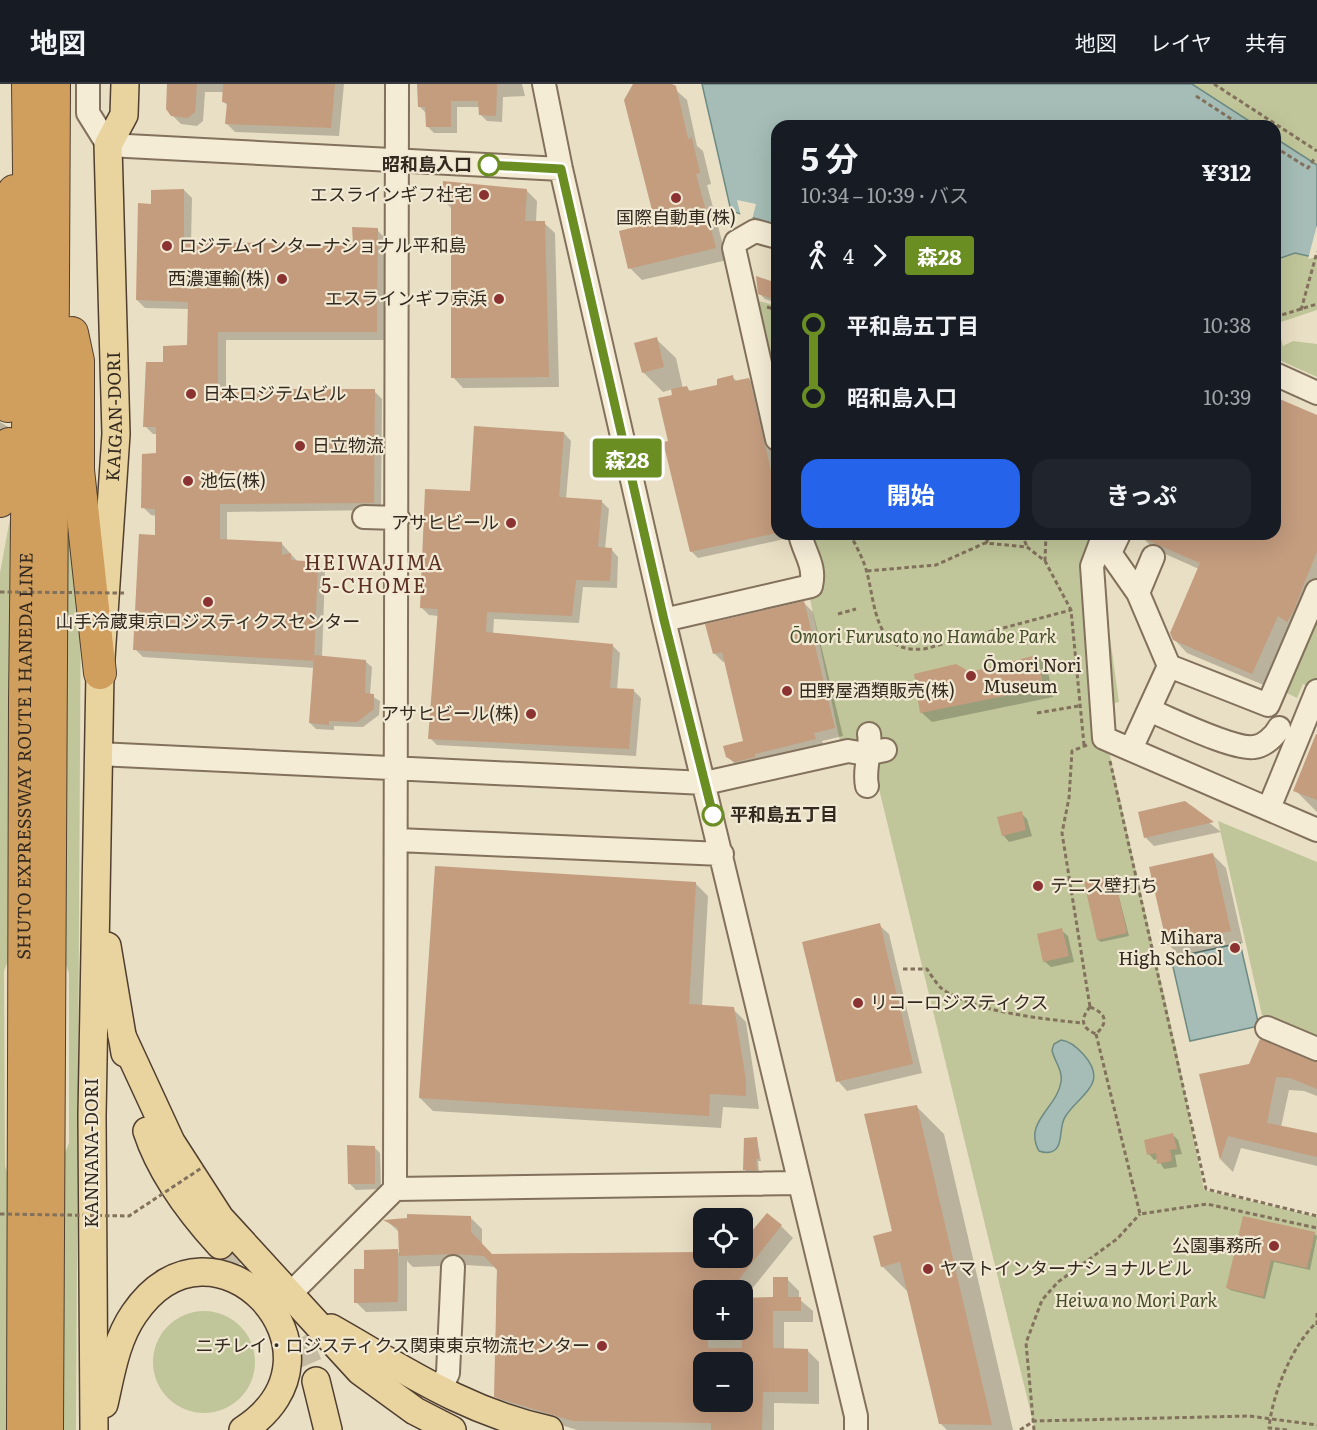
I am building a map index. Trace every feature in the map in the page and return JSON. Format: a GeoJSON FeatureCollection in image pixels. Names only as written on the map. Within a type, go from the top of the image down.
{"type":"FeatureCollection","features":[{"type":"Feature","properties":{"kind":"highway"},"geometry":{"type":"LineString","coordinates":[[0,331],[7,233],[46,94]]}},
{"type":"Feature","properties":{"kind":"highway"},"geometry":{"type":"LineString","coordinates":[[46,94],[72,333],[78,361],[78,462],[100,673]]}},
{"type":"Feature","properties":{"kind":"highway","name":"SHUTO EXPRESSWAY ROUTE 1 HANEDA LINE"},"geometry":{"type":"LineString","coordinates":[[23,1430],[25,702],[30,265],[46,94]]}},
{"type":"Feature","properties":{"kind":"highway","name":"SHUTO EXPRESSWAY ROUTE 1 HANEDA LINE"},"geometry":{"type":"LineString","coordinates":[[46,94],[47,1430]]}},
{"type":"Feature","properties":{"kind":"highway"},"geometry":{"type":"LineString","coordinates":[[0,336],[5,358],[8,406]]}},
{"type":"Feature","properties":{"kind":"highway"},"geometry":{"type":"LineString","coordinates":[[0,501],[7,477],[9,444]]}},
{"type":"Feature","properties":{"kind":"main road","name":"KAIGAN-DORI"},"geometry":{"type":"LineString","coordinates":[[95,875],[100,673],[116,434],[108,145],[124,115],[125,84]]}},
{"type":"Feature","properties":{"kind":"main road"},"geometry":{"type":"LineString","coordinates":[[95,875],[122,1036],[134,1092],[148,1136],[178,1192],[195,1218],[220,1245]]}},
{"type":"Feature","properties":{"kind":"main road","name":"KANNANA-DORI"},"geometry":{"type":"LineString","coordinates":[[95,875],[91,1236],[96,1430]]}},
{"type":"Feature","properties":{"kind":"main road"},"geometry":{"type":"LineString","coordinates":[[122,1036],[148,1098],[194,1181],[226,1225],[317,1320],[340,1350],[380,1387],[415,1411],[452,1430]]}},
{"type":"Feature","properties":{"kind":"main road"},"geometry":{"type":"LineString","coordinates":[[96,1430],[118,1346],[134,1313],[146,1299],[175,1279],[193,1273],[210,1272],[227,1275],[258,1292],[271,1306],[285,1338],[286,1367],[282,1384],[266,1412],[243,1430]]}},
{"type":"Feature","properties":{"kind":"main road"},"geometry":{"type":"LineString","coordinates":[[317,1320],[440,1392],[481,1410],[549,1430]]}},
{"type":"Feature","properties":{"kind":"main road"},"geometry":{"type":"LineString","coordinates":[[316,1381],[328,1430]]}},
{"type":"Feature","properties":{"kind":"street"},"geometry":{"type":"LineString","coordinates":[[88,84],[88,113],[108,145],[561,169]]}},
{"type":"Feature","properties":{"kind":"street"},"geometry":{"type":"LineString","coordinates":[[395,1189],[398,767],[399,161],[397,84]]}},
{"type":"Feature","properties":{"kind":"street"},"geometry":{"type":"LineString","coordinates":[[544,84],[561,169],[664,620],[856,1416],[856,1430]]}},
{"type":"Feature","properties":{"kind":"street"},"geometry":{"type":"LineString","coordinates":[[771,235],[755,231],[745,235],[734,248],[771,412]]}},
{"type":"Feature","properties":{"kind":"street"},"geometry":{"type":"LineString","coordinates":[[1281,377],[1317,393]]}},
{"type":"Feature","properties":{"kind":"street"},"geometry":{"type":"LineString","coordinates":[[364,517],[398,518]]}},
{"type":"Feature","properties":{"kind":"street"},"geometry":{"type":"LineString","coordinates":[[664,620],[811,586],[814,576],[810,556],[803,540]]}},
{"type":"Feature","properties":{"kind":"street"},"geometry":{"type":"LineString","coordinates":[[1102,540],[1092,566],[1101,699],[1094,742],[1131,749],[1317,830]]}},
{"type":"Feature","properties":{"kind":"street"},"geometry":{"type":"LineString","coordinates":[[1116,540],[1110,553],[1138,593],[1169,666],[1268,705],[1317,591]]}},
{"type":"Feature","properties":{"kind":"street"},"geometry":{"type":"LineString","coordinates":[[1138,593],[1153,557]]}},
{"type":"Feature","properties":{"kind":"street"},"geometry":{"type":"LineString","coordinates":[[1131,749],[1169,666]]}},
{"type":"Feature","properties":{"kind":"street"},"geometry":{"type":"LineString","coordinates":[[1269,808],[1317,691]]}},
{"type":"Feature","properties":{"kind":"street"},"geometry":{"type":"LineString","coordinates":[[1149,710],[1235,745],[1255,747],[1276,734],[1279,728]]}},
{"type":"Feature","properties":{"kind":"street"},"geometry":{"type":"LineString","coordinates":[[98,754],[705,783],[873,746],[867,786]]}},
{"type":"Feature","properties":{"kind":"street"},"geometry":{"type":"LineString","coordinates":[[397,840],[722,854]]}},
{"type":"Feature","properties":{"kind":"street"},"geometry":{"type":"LineString","coordinates":[[1268,1028],[1317,1049]]}},
{"type":"Feature","properties":{"kind":"street"},"geometry":{"type":"LineString","coordinates":[[291,1293],[395,1189],[799,1183]]}},
{"type":"Feature","properties":{"kind":"street"},"geometry":{"type":"LineString","coordinates":[[440,1392],[448,1373],[453,1267]]}},
{"type":"Feature","properties":{"kind":"path"},"geometry":{"type":"LineString","coordinates":[[1214,84],[1269,120]]}},
{"type":"Feature","properties":{"kind":"path"},"geometry":{"type":"LineString","coordinates":[[1196,96],[1233,120]]}},
{"type":"Feature","properties":{"kind":"path"},"geometry":{"type":"LineString","coordinates":[[1281,128],[1317,151]]}},
{"type":"Feature","properties":{"kind":"path"},"geometry":{"type":"LineString","coordinates":[[1281,151],[1308,168],[1314,159]]}},
{"type":"Feature","properties":{"kind":"path"},"geometry":{"type":"LineString","coordinates":[[1301,310],[1317,252]]}},
{"type":"Feature","properties":{"kind":"path"},"geometry":{"type":"LineString","coordinates":[[1281,315],[1317,304]]}},
{"type":"Feature","properties":{"kind":"path"},"geometry":{"type":"LineString","coordinates":[[853,540],[867,570],[876,622],[888,637],[909,648],[924,649],[1071,610]]}},
{"type":"Feature","properties":{"kind":"path"},"geometry":{"type":"LineString","coordinates":[[1024,540],[1027,547],[1045,561],[1071,610],[1078,706],[1094,742],[1206,1189],[1317,1216]]}},
{"type":"Feature","properties":{"kind":"path"},"geometry":{"type":"LineString","coordinates":[[1045,561],[1046,540]]}},
{"type":"Feature","properties":{"kind":"path"},"geometry":{"type":"LineString","coordinates":[[867,570],[936,565],[985,543],[1027,547]]}},
{"type":"Feature","properties":{"kind":"path"},"geometry":{"type":"LineString","coordinates":[[0,592],[124,593]]}},
{"type":"Feature","properties":{"kind":"path"},"geometry":{"type":"LineString","coordinates":[[838,614],[856,609]]}},
{"type":"Feature","properties":{"kind":"path"},"geometry":{"type":"LineString","coordinates":[[1037,713],[1078,706],[1101,699]]}},
{"type":"Feature","properties":{"kind":"path"},"geometry":{"type":"LineString","coordinates":[[1094,742],[1072,751],[1069,798],[1062,833],[1090,1007],[1082,1023],[1086,1029],[1096,1034],[1140,1214]]}},
{"type":"Feature","properties":{"kind":"path"},"geometry":{"type":"LineString","coordinates":[[903,969],[927,969],[941,988],[964,1000],[1023,1016],[1082,1023]]}},
{"type":"Feature","properties":{"kind":"path"},"geometry":{"type":"LineString","coordinates":[[1090,1007],[1101,1011],[1105,1018],[1104,1026],[1096,1034]]}},
{"type":"Feature","properties":{"kind":"path"},"geometry":{"type":"LineString","coordinates":[[0,1214],[129,1216],[203,1167]]}},
{"type":"Feature","properties":{"kind":"path"},"geometry":{"type":"LineString","coordinates":[[1034,1430],[1026,1343],[1042,1300],[1058,1282],[1117,1239],[1140,1214],[1207,1204],[1317,1227]]}},
{"type":"Feature","properties":{"kind":"path"},"geometry":{"type":"LineString","coordinates":[[1287,1430],[1269,1428],[1270,1419],[1290,1357],[1316,1324],[1317,1313]]}},
{"type":"Feature","properties":{"kind":"path"},"geometry":{"type":"LineString","coordinates":[[1020,1430],[1034,1421],[1249,1416],[1317,1425]]}},
{"type":"Feature","properties":{"kind":"green space"},"geometry":{"type":"Polygon","coordinates":[[[1192,84],[1317,84],[1317,165],[1281,142],[1281,120],[1248,120],[1192,84]]]}},
{"type":"Feature","properties":{"kind":"green space"},"geometry":{"type":"Polygon","coordinates":[[[1295,253],[1308,256],[1317,254],[1317,310],[1281,322],[1281,258],[1295,253]]]}},
{"type":"Feature","properties":{"kind":"green space"},"geometry":{"type":"Polygon","coordinates":[[[755,300],[771,304],[771,377],[755,300]]]}},
{"type":"Feature","properties":{"kind":"green space"},"geometry":{"type":"Polygon","coordinates":[[[12,319],[14,945],[4,971],[5,1166],[16,1195],[14,1430],[0,1430],[0,573],[11,513],[12,319]]]}},
{"type":"Feature","properties":{"kind":"green space"},"geometry":{"type":"Polygon","coordinates":[[[62,320],[81,582],[76,1430],[57,1430],[58,1170],[69,1143],[69,973],[60,950],[62,320]]]}},
{"type":"Feature","properties":{"kind":"green space"},"geometry":{"type":"Polygon","coordinates":[[[1281,338],[1283,346],[1293,341],[1317,344],[1317,377],[1281,361],[1281,338]]]}},
{"type":"Feature","properties":{"kind":"green space","name":"Heiwa no Mori Park"},"geometry":{"type":"Polygon","coordinates":[[[804,540],[1106,540],[1099,559],[1119,702],[1099,707],[1177,1052],[1204,1190],[1317,1217],[1317,1430],[1035,1430],[870,752],[843,756],[809,594],[804,540]]]}},
{"type":"Feature","properties":{"kind":"green space"},"geometry":{"type":"Polygon","coordinates":[[[1317,615],[1317,684],[1315,689],[1303,684],[1297,698],[1285,692],[1317,615]]]}},
{"type":"Feature","properties":{"kind":"green space"},"geometry":{"type":"Polygon","coordinates":[[[1218,821],[1317,862],[1317,1038],[1262,1015],[1218,821]]]}},
{"type":"Feature","properties":{"kind":"green space"},"geometry":{"type":"Polygon","coordinates":[[[204,1311],[223,1315],[240,1326],[251,1343],[255,1362],[251,1381],[240,1398],[223,1409],[204,1413],[185,1409],[168,1398],[157,1381],[153,1362],[157,1343],[168,1326],[185,1315],[204,1311]]]}},
{"type":"Feature","properties":{"kind":"water"},"geometry":{"type":"Polygon","coordinates":[[[702,84],[1192,84],[1248,120],[771,120],[771,223],[731,211],[702,84]]]}},
{"type":"Feature","properties":{"kind":"water"},"geometry":{"type":"Polygon","coordinates":[[[1281,142],[1317,165],[1317,254],[1308,256],[1295,253],[1281,258],[1281,142]]]}},
{"type":"Feature","properties":{"kind":"water"},"geometry":{"type":"Polygon","coordinates":[[[1240,943],[1259,1026],[1190,1041],[1171,958],[1240,943]]]}},
{"type":"Feature","properties":{"kind":"water"},"geometry":{"type":"Polygon","coordinates":[[[1061,1040],[1073,1045],[1084,1055],[1094,1074],[1093,1082],[1065,1117],[1058,1146],[1052,1152],[1046,1153],[1039,1151],[1035,1141],[1035,1132],[1042,1115],[1054,1100],[1061,1082],[1061,1073],[1052,1050],[1054,1044],[1061,1040]]]}},
{"type":"Feature","properties":{"kind":"pier"},"geometry":{"type":"Polygon","coordinates":[[[737,200],[756,204],[752,220],[741,217],[737,200]]]}},
{"type":"Feature","properties":{"kind":"pier"},"geometry":{"type":"Polygon","coordinates":[[[1317,225],[1317,257],[1308,259],[1317,225]]]}},
{"type":"Feature","properties":{"kind":"building"},"geometry":{"type":"Polygon","coordinates":[[[167,84],[197,84],[195,112],[188,118],[171,116],[166,109],[167,84]]]}},
{"type":"Feature","properties":{"kind":"building"},"geometry":{"type":"Polygon","coordinates":[[[223,84],[335,84],[331,128],[225,124],[227,103],[222,102],[223,84]]]}},
{"type":"Feature","properties":{"kind":"building"},"geometry":{"type":"Polygon","coordinates":[[[417,84],[497,84],[496,116],[479,115],[478,101],[451,101],[451,127],[426,127],[425,107],[418,107],[417,84]]]}},
{"type":"Feature","properties":{"kind":"building","name":"国際自動車(株)"},"geometry":{"type":"Polygon","coordinates":[[[633,84],[672,84],[676,86],[688,139],[692,138],[700,173],[696,174],[716,248],[628,269],[619,231],[655,222],[624,100],[633,84]]]}},
{"type":"Feature","properties":{"kind":"building","name":"エスラインギフ京浜"},"geometry":{"type":"Polygon","coordinates":[[[443,181],[527,189],[525,221],[545,221],[549,377],[451,378],[451,201],[442,200],[443,181]]]}},
{"type":"Feature","properties":{"kind":"building"},"geometry":{"type":"Polygon","coordinates":[[[184,189],[184,242],[353,244],[352,227],[378,228],[377,332],[218,332],[218,389],[375,389],[374,503],[220,504],[220,539],[282,542],[282,555],[291,553],[291,560],[318,562],[314,661],[133,650],[139,534],[155,535],[155,509],[141,508],[142,454],[156,453],[156,427],[143,427],[146,362],[163,362],[163,346],[187,345],[188,302],[136,300],[138,203],[151,204],[151,190],[184,189]]]}},
{"type":"Feature","properties":{"kind":"building"},"geometry":{"type":"Polygon","coordinates":[[[756,276],[771,281],[771,298],[758,294],[756,276]]]}},
{"type":"Feature","properties":{"kind":"building"},"geometry":{"type":"Polygon","coordinates":[[[657,337],[664,367],[642,373],[634,343],[657,337]]]}},
{"type":"Feature","properties":{"kind":"building"},"geometry":{"type":"Polygon","coordinates":[[[733,375],[734,381],[749,378],[771,471],[771,534],[690,552],[663,442],[668,441],[658,398],[672,395],[671,389],[687,386],[689,391],[717,385],[717,379],[733,375]]]}},
{"type":"Feature","properties":{"kind":"building"},"geometry":{"type":"Polygon","coordinates":[[[1281,400],[1317,415],[1317,551],[1293,612],[1287,622],[1278,616],[1252,674],[1173,640],[1170,633],[1200,563],[1147,540],[1281,540],[1281,400]]]}},
{"type":"Feature","properties":{"kind":"building"},"geometry":{"type":"Polygon","coordinates":[[[474,426],[564,432],[559,497],[602,500],[598,547],[612,548],[610,581],[576,580],[572,616],[487,612],[486,632],[613,644],[610,688],[634,689],[629,749],[428,739],[438,609],[420,608],[425,489],[470,491],[474,426]]]}},
{"type":"Feature","properties":{"kind":"building","name":"田野屋酒類販売(株)"},"geometry":{"type":"Polygon","coordinates":[[[804,601],[835,728],[814,733],[816,739],[755,754],[755,757],[735,762],[726,757],[723,746],[743,741],[722,652],[713,654],[705,624],[804,601]]]}},
{"type":"Feature","properties":{"kind":"building"},"geometry":{"type":"Polygon","coordinates":[[[314,655],[366,660],[365,693],[374,694],[374,709],[357,722],[329,721],[329,725],[309,723],[314,655]]]}},
{"type":"Feature","properties":{"kind":"building"},"geometry":{"type":"Polygon","coordinates":[[[1037,655],[1044,688],[920,713],[914,674],[956,664],[970,672],[1037,655]]]}},
{"type":"Feature","properties":{"kind":"building"},"geometry":{"type":"Polygon","coordinates":[[[1317,734],[1317,800],[1293,791],[1317,734]]]}},
{"type":"Feature","properties":{"kind":"building"},"geometry":{"type":"Polygon","coordinates":[[[1185,801],[1214,822],[1144,838],[1138,812],[1185,801]]]}},
{"type":"Feature","properties":{"kind":"building"},"geometry":{"type":"Polygon","coordinates":[[[1022,811],[1026,830],[1002,836],[997,817],[1022,811]]]}},
{"type":"Feature","properties":{"kind":"building"},"geometry":{"type":"Polygon","coordinates":[[[1213,853],[1231,931],[1167,945],[1149,867],[1213,853]]]}},
{"type":"Feature","properties":{"kind":"building"},"geometry":{"type":"Polygon","coordinates":[[[435,866],[696,882],[689,1004],[734,1007],[746,1080],[746,1096],[710,1094],[709,1116],[419,1098],[435,866]]]}},
{"type":"Feature","properties":{"kind":"building"},"geometry":{"type":"Polygon","coordinates":[[[1114,875],[1127,933],[1097,940],[1084,882],[1114,875]]]}},
{"type":"Feature","properties":{"kind":"building","name":"リコーロジスティクス"},"geometry":{"type":"Polygon","coordinates":[[[880,923],[913,1064],[836,1082],[802,942],[880,923]]]}},
{"type":"Feature","properties":{"kind":"building"},"geometry":{"type":"Polygon","coordinates":[[[1062,928],[1069,956],[1043,962],[1037,934],[1062,928]]]}},
{"type":"Feature","properties":{"kind":"building"},"geometry":{"type":"Polygon","coordinates":[[[1260,1039],[1317,1062],[1317,1089],[1290,1078],[1276,1077],[1267,1123],[1317,1133],[1317,1157],[1228,1136],[1220,1160],[1199,1074],[1249,1064],[1260,1039]]]}},
{"type":"Feature","properties":{"kind":"building","name":"ヤマトインターナショナルビル"},"geometry":{"type":"Polygon","coordinates":[[[917,1105],[992,1425],[939,1424],[900,1262],[881,1267],[873,1236],[892,1231],[864,1114],[917,1105]]]}},
{"type":"Feature","properties":{"kind":"building"},"geometry":{"type":"Polygon","coordinates":[[[1173,1133],[1177,1149],[1170,1150],[1172,1161],[1157,1164],[1156,1153],[1147,1155],[1144,1140],[1173,1133]]]}},
{"type":"Feature","properties":{"kind":"building"},"geometry":{"type":"Polygon","coordinates":[[[757,1137],[759,1159],[756,1159],[757,1170],[743,1170],[744,1138],[757,1137]]]}},
{"type":"Feature","properties":{"kind":"building"},"geometry":{"type":"Polygon","coordinates":[[[347,1145],[375,1146],[375,1184],[348,1184],[347,1145]]]}},
{"type":"Feature","properties":{"kind":"building","name":"ニチレイ・ロジスティクス関東東京物流センター"},"geometry":{"type":"Polygon","coordinates":[[[767,1213],[782,1225],[753,1262],[753,1230],[767,1213]]]}},
{"type":"Feature","properties":{"kind":"building","name":"ニチレイ・ロジスティクス関東東京物流センター"},"geometry":{"type":"Polygon","coordinates":[[[407,1214],[471,1216],[471,1232],[492,1254],[693,1252],[693,1268],[748,1268],[740,1280],[693,1280],[693,1340],[708,1340],[708,1348],[742,1348],[742,1340],[753,1340],[753,1298],[773,1297],[773,1277],[788,1277],[788,1297],[801,1297],[801,1311],[773,1311],[773,1348],[808,1349],[808,1392],[763,1392],[762,1430],[711,1430],[711,1423],[573,1421],[494,1397],[497,1270],[484,1256],[453,1254],[399,1256],[398,1228],[383,1220],[407,1218],[407,1214]]]}},
{"type":"Feature","properties":{"kind":"building","name":"公園事務所"},"geometry":{"type":"Polygon","coordinates":[[[1243,1216],[1315,1232],[1307,1268],[1271,1260],[1263,1297],[1226,1288],[1243,1216]]]}},
{"type":"Feature","properties":{"kind":"building"},"geometry":{"type":"Polygon","coordinates":[[[398,1249],[398,1302],[354,1303],[354,1269],[364,1269],[364,1250],[398,1249]]]}},
{"type":"Feature","properties":{"kind":"tunnel"},"geometry":{"type":"LineString","coordinates":[[220,1245],[271,1299],[300,1344],[316,1381]]}},
{"type":"Feature","properties":{"kind":"bus line","name":"森28"},"geometry":{"type":"LineString","coordinates":[[489,165],[561,169],[664,620],[713,815]]}},
{"type":"Feature","properties":{"kind":"place","name":"昭和島入口"},"geometry":{"type":"Point","coordinates":[489,165]}},
{"type":"Feature","properties":{"kind":"place","name":"エスラインギフ社宅"},"geometry":{"type":"Point","coordinates":[484,195]}},
{"type":"Feature","properties":{"kind":"place","name":"国際自動車(株)"},"geometry":{"type":"Point","coordinates":[676,198]}},
{"type":"Feature","properties":{"kind":"place","name":"ロジテムインターナショナル平和島"},"geometry":{"type":"Point","coordinates":[167,246]}},
{"type":"Feature","properties":{"kind":"place","name":"西濃運輸(株)"},"geometry":{"type":"Point","coordinates":[282,279]}},
{"type":"Feature","properties":{"kind":"place","name":"エスラインギフ京浜"},"geometry":{"type":"Point","coordinates":[499,299]}},
{"type":"Feature","properties":{"kind":"place","name":"日本ロジテムビル"},"geometry":{"type":"Point","coordinates":[191,394]}},
{"type":"Feature","properties":{"kind":"place","name":"日立物流"},"geometry":{"type":"Point","coordinates":[300,446]}},
{"type":"Feature","properties":{"kind":"place","name":"池伝(株)"},"geometry":{"type":"Point","coordinates":[188,481]}},
{"type":"Feature","properties":{"kind":"place","name":"アサヒビール"},"geometry":{"type":"Point","coordinates":[511,523]}},
{"type":"Feature","properties":{"kind":"place","name":"山手冷蔵東京ロジスティクスセンター"},"geometry":{"type":"Point","coordinates":[208,602]}},
{"type":"Feature","properties":{"kind":"place","name":"Ōmori Nori Museum"},"geometry":{"type":"Point","coordinates":[971,676]}},
{"type":"Feature","properties":{"kind":"place","name":"田野屋酒類販売(株)"},"geometry":{"type":"Point","coordinates":[787,691]}},
{"type":"Feature","properties":{"kind":"place","name":"アサヒビール(株)"},"geometry":{"type":"Point","coordinates":[531,714]}},
{"type":"Feature","properties":{"kind":"place","name":"平和島五丁目"},"geometry":{"type":"Point","coordinates":[713,815]}},
{"type":"Feature","properties":{"kind":"place","name":"テニス壁打ち"},"geometry":{"type":"Point","coordinates":[1038,886]}},
{"type":"Feature","properties":{"kind":"place","name":"Mihara High School"},"geometry":{"type":"Point","coordinates":[1235,948]}},
{"type":"Feature","properties":{"kind":"place","name":"リコーロジスティクス"},"geometry":{"type":"Point","coordinates":[858,1003]}},
{"type":"Feature","properties":{"kind":"place","name":"公園事務所"},"geometry":{"type":"Point","coordinates":[1274,1246]}},
{"type":"Feature","properties":{"kind":"place","name":"ヤマトインターナショナルビル"},"geometry":{"type":"Point","coordinates":[928,1269]}},
{"type":"Feature","properties":{"kind":"place","name":"ニチレイ・ロジスティクス関東東京物流センター"},"geometry":{"type":"Point","coordinates":[602,1346]}},
{"type":"Feature","properties":{"kind":"district","name":"HEIWAJIMA 5-CHOME"},"geometry":{"type":"Point","coordinates":[374,574]}},
{"type":"Feature","properties":{"kind":"park label","name":"Ōmori Furusato no Hamabe Park"},"geometry":{"type":"Point","coordinates":[923,637]}}]}
